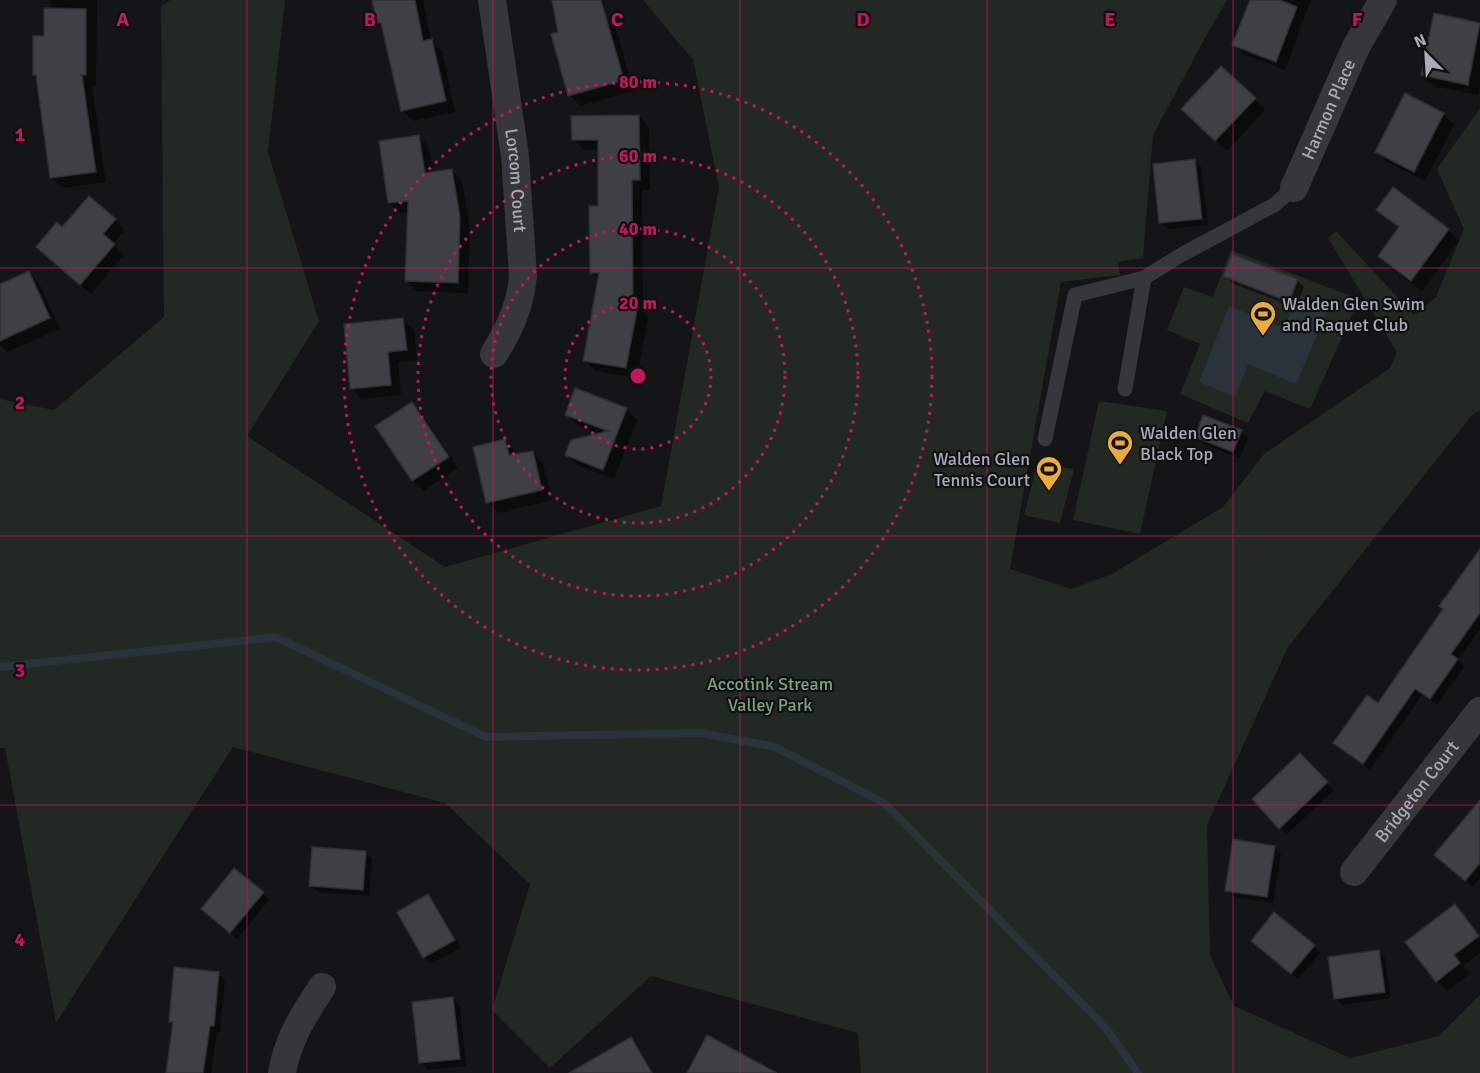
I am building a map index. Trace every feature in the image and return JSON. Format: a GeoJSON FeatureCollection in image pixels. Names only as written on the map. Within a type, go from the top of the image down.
{"type":"FeatureCollection","features":[{"type":"Feature","properties":{"kind":"street","name":"Lorcom Court"},"geometry":{"type":"LineString","coordinates":[[492,0],[515,156],[523,276],[511,328],[495,354]]}},
{"type":"Feature","properties":{"kind":"street","name":"Harmon Place"},"geometry":{"type":"LineString","coordinates":[[1294,188],[1356,47],[1383,0]]}},
{"type":"Feature","properties":{"kind":"street","name":"Bridgeton Court"},"geometry":{"type":"LineString","coordinates":[[1354,872],[1480,711]]}},
{"type":"Feature","properties":{"kind":"street"},"geometry":{"type":"LineString","coordinates":[[282,1073],[285,1058],[300,1019],[322,987]]}},
{"type":"Feature","properties":{"kind":"lane"},"geometry":{"type":"LineString","coordinates":[[1046,439],[1075,295],[1144,278],[1274,205],[1294,188]]}},
{"type":"Feature","properties":{"kind":"lane"},"geometry":{"type":"LineString","coordinates":[[1125,389],[1144,278]]}},
{"type":"Feature","properties":{"kind":"green space","name":"Accotink Stream Valley Park"},"geometry":{"type":"Polygon","coordinates":[[[170,0],[285,0],[268,152],[319,321],[247,436],[445,567],[661,506],[719,187],[693,60],[643,0],[1227,0],[1153,135],[1143,258],[1118,262],[1120,275],[1061,282],[1010,569],[1071,589],[1112,574],[1223,507],[1264,454],[1390,368],[1397,352],[1328,238],[1336,231],[1414,315],[1436,297],[1464,229],[1437,169],[1480,108],[1480,410],[1472,415],[1288,647],[1207,825],[1210,955],[1234,1006],[1350,1058],[1439,1036],[1480,995],[1480,1073],[861,1073],[858,1033],[651,976],[550,1068],[492,1010],[530,884],[445,803],[233,747],[56,1023],[5,748],[0,748],[0,399],[54,410],[164,317],[161,6],[170,0]]]}},
{"type":"Feature","properties":{"kind":"green space","name":"Walden Glen Swim and Raquet Club"},"geometry":{"type":"Polygon","coordinates":[[[1231,250],[1359,299],[1310,409],[1265,391],[1248,423],[1180,394],[1200,344],[1167,330],[1184,287],[1213,297],[1231,250]]]}},
{"type":"Feature","properties":{"kind":"green space","name":"Walden Glen Black Top"},"geometry":{"type":"Polygon","coordinates":[[[1099,401],[1167,411],[1140,534],[1073,520],[1099,401]]]}},
{"type":"Feature","properties":{"kind":"green space","name":"Walden Glen Tennis Court"},"geometry":{"type":"Polygon","coordinates":[[[1037,464],[1074,469],[1060,523],[1024,515],[1037,464]]]}},
{"type":"Feature","properties":{"kind":"shaded area"},"geometry":{"type":"Polygon","coordinates":[[[1298,296],[1328,309],[1296,384],[1248,364],[1235,397],[1199,382],[1229,306],[1284,328],[1298,296]]]}},
{"type":"Feature","properties":{"kind":"building"},"geometry":{"type":"Polygon","coordinates":[[[372,0],[415,0],[423,41],[432,39],[446,101],[401,111],[381,23],[377,23],[372,0]]]}},
{"type":"Feature","properties":{"kind":"building"},"geometry":{"type":"Polygon","coordinates":[[[552,0],[601,0],[624,80],[568,96],[551,34],[558,32],[552,0]]]}},
{"type":"Feature","properties":{"kind":"building"},"geometry":{"type":"Polygon","coordinates":[[[1250,0],[1280,0],[1297,7],[1276,62],[1232,45],[1250,0]]]}},
{"type":"Feature","properties":{"kind":"building"},"geometry":{"type":"Polygon","coordinates":[[[44,8],[86,9],[86,75],[82,75],[96,172],[50,178],[36,75],[33,75],[33,36],[44,36],[44,8]]]}},
{"type":"Feature","properties":{"kind":"building"},"geometry":{"type":"Polygon","coordinates":[[[1434,13],[1480,23],[1468,85],[1421,75],[1434,13]]]}},
{"type":"Feature","properties":{"kind":"building"},"geometry":{"type":"Polygon","coordinates":[[[1221,66],[1256,98],[1215,141],[1181,109],[1221,66]]]}},
{"type":"Feature","properties":{"kind":"building"},"geometry":{"type":"Polygon","coordinates":[[[1405,93],[1444,113],[1414,172],[1375,152],[1405,93]]]}},
{"type":"Feature","properties":{"kind":"building"},"geometry":{"type":"Polygon","coordinates":[[[639,115],[640,180],[632,180],[633,304],[638,305],[626,368],[583,361],[599,273],[590,273],[589,206],[598,206],[598,140],[572,140],[571,116],[639,115]]]}},
{"type":"Feature","properties":{"kind":"building"},"geometry":{"type":"Polygon","coordinates":[[[419,135],[425,173],[452,169],[460,217],[458,283],[405,281],[408,201],[388,203],[379,141],[419,135]]]}},
{"type":"Feature","properties":{"kind":"building"},"geometry":{"type":"Polygon","coordinates":[[[1195,159],[1202,219],[1159,223],[1153,164],[1195,159]]]}},
{"type":"Feature","properties":{"kind":"building"},"geometry":{"type":"Polygon","coordinates":[[[1393,187],[1449,229],[1411,281],[1378,256],[1399,227],[1376,210],[1393,187]]]}},
{"type":"Feature","properties":{"kind":"building"},"geometry":{"type":"Polygon","coordinates":[[[89,196],[116,219],[103,234],[115,244],[80,285],[36,247],[57,222],[62,227],[89,196]]]}},
{"type":"Feature","properties":{"kind":"building"},"geometry":{"type":"Polygon","coordinates":[[[1232,254],[1298,279],[1289,302],[1223,276],[1232,254]]]}},
{"type":"Feature","properties":{"kind":"building"},"geometry":{"type":"Polygon","coordinates":[[[29,271],[50,318],[0,341],[0,284],[29,271]]]}},
{"type":"Feature","properties":{"kind":"building"},"geometry":{"type":"Polygon","coordinates":[[[403,318],[407,350],[388,352],[391,385],[350,389],[344,324],[403,318]]]}},
{"type":"Feature","properties":{"kind":"building"},"geometry":{"type":"Polygon","coordinates":[[[575,388],[627,408],[603,470],[565,455],[571,440],[608,431],[565,415],[575,388]]]}},
{"type":"Feature","properties":{"kind":"building"},"geometry":{"type":"Polygon","coordinates":[[[412,402],[449,457],[412,481],[375,426],[412,402]]]}},
{"type":"Feature","properties":{"kind":"building"},"geometry":{"type":"Polygon","coordinates":[[[1203,415],[1242,430],[1233,452],[1195,437],[1203,415]]]}},
{"type":"Feature","properties":{"kind":"building"},"geometry":{"type":"Polygon","coordinates":[[[505,439],[509,455],[533,451],[542,490],[486,503],[473,447],[505,439]]]}},
{"type":"Feature","properties":{"kind":"building"},"geometry":{"type":"Polygon","coordinates":[[[1480,549],[1480,613],[1451,654],[1458,659],[1430,699],[1415,689],[1363,764],[1333,743],[1367,695],[1378,703],[1443,609],[1439,606],[1480,549]]]}},
{"type":"Feature","properties":{"kind":"building"},"geometry":{"type":"Polygon","coordinates":[[[1300,753],[1328,782],[1279,829],[1252,799],[1300,753]]]}},
{"type":"Feature","properties":{"kind":"building"},"geometry":{"type":"Polygon","coordinates":[[[1480,800],[1480,863],[1465,881],[1434,855],[1480,800]]]}},
{"type":"Feature","properties":{"kind":"building"},"geometry":{"type":"Polygon","coordinates":[[[1233,839],[1275,846],[1267,897],[1225,891],[1233,839]]]}},
{"type":"Feature","properties":{"kind":"building"},"geometry":{"type":"Polygon","coordinates":[[[312,847],[366,851],[363,890],[309,886],[312,847]]]}},
{"type":"Feature","properties":{"kind":"building"},"geometry":{"type":"Polygon","coordinates":[[[234,868],[264,892],[230,933],[201,909],[234,868]]]}},
{"type":"Feature","properties":{"kind":"building"},"geometry":{"type":"Polygon","coordinates":[[[428,894],[455,940],[423,958],[397,912],[428,894]]]}},
{"type":"Feature","properties":{"kind":"building"},"geometry":{"type":"Polygon","coordinates":[[[1455,904],[1479,936],[1454,955],[1460,963],[1436,982],[1405,942],[1455,904]]]}},
{"type":"Feature","properties":{"kind":"building"},"geometry":{"type":"Polygon","coordinates":[[[1274,912],[1315,945],[1291,974],[1251,941],[1274,912]]]}},
{"type":"Feature","properties":{"kind":"building"},"geometry":{"type":"Polygon","coordinates":[[[1379,950],[1385,992],[1334,999],[1328,957],[1379,950]]]}},
{"type":"Feature","properties":{"kind":"building"},"geometry":{"type":"Polygon","coordinates":[[[174,967],[219,972],[214,1026],[210,1026],[203,1073],[166,1073],[173,1022],[169,1022],[174,967]]]}},
{"type":"Feature","properties":{"kind":"building"},"geometry":{"type":"Polygon","coordinates":[[[453,997],[460,1059],[419,1063],[412,1002],[453,997]]]}},
{"type":"Feature","properties":{"kind":"building"},"geometry":{"type":"Polygon","coordinates":[[[707,1035],[777,1073],[687,1073],[707,1035]]]}},
{"type":"Feature","properties":{"kind":"building"},"geometry":{"type":"Polygon","coordinates":[[[631,1037],[652,1073],[569,1073],[631,1037]]]}},
{"type":"Feature","properties":{"kind":"waterway"},"geometry":{"type":"LineString","coordinates":[[0,667],[276,637],[486,737],[701,733],[775,747],[884,803],[1106,1028],[1138,1073]]}},
{"type":"Feature","properties":{"kind":"place","name":"Walden Glen Swim and Raquet Club"},"geometry":{"type":"Point","coordinates":[1263,337]}},
{"type":"Feature","properties":{"kind":"place","name":"Walden Glen Black Top"},"geometry":{"type":"Point","coordinates":[1120,466]}},
{"type":"Feature","properties":{"kind":"place","name":"Walden Glen Tennis Court"},"geometry":{"type":"Point","coordinates":[1049,492]}}]}
